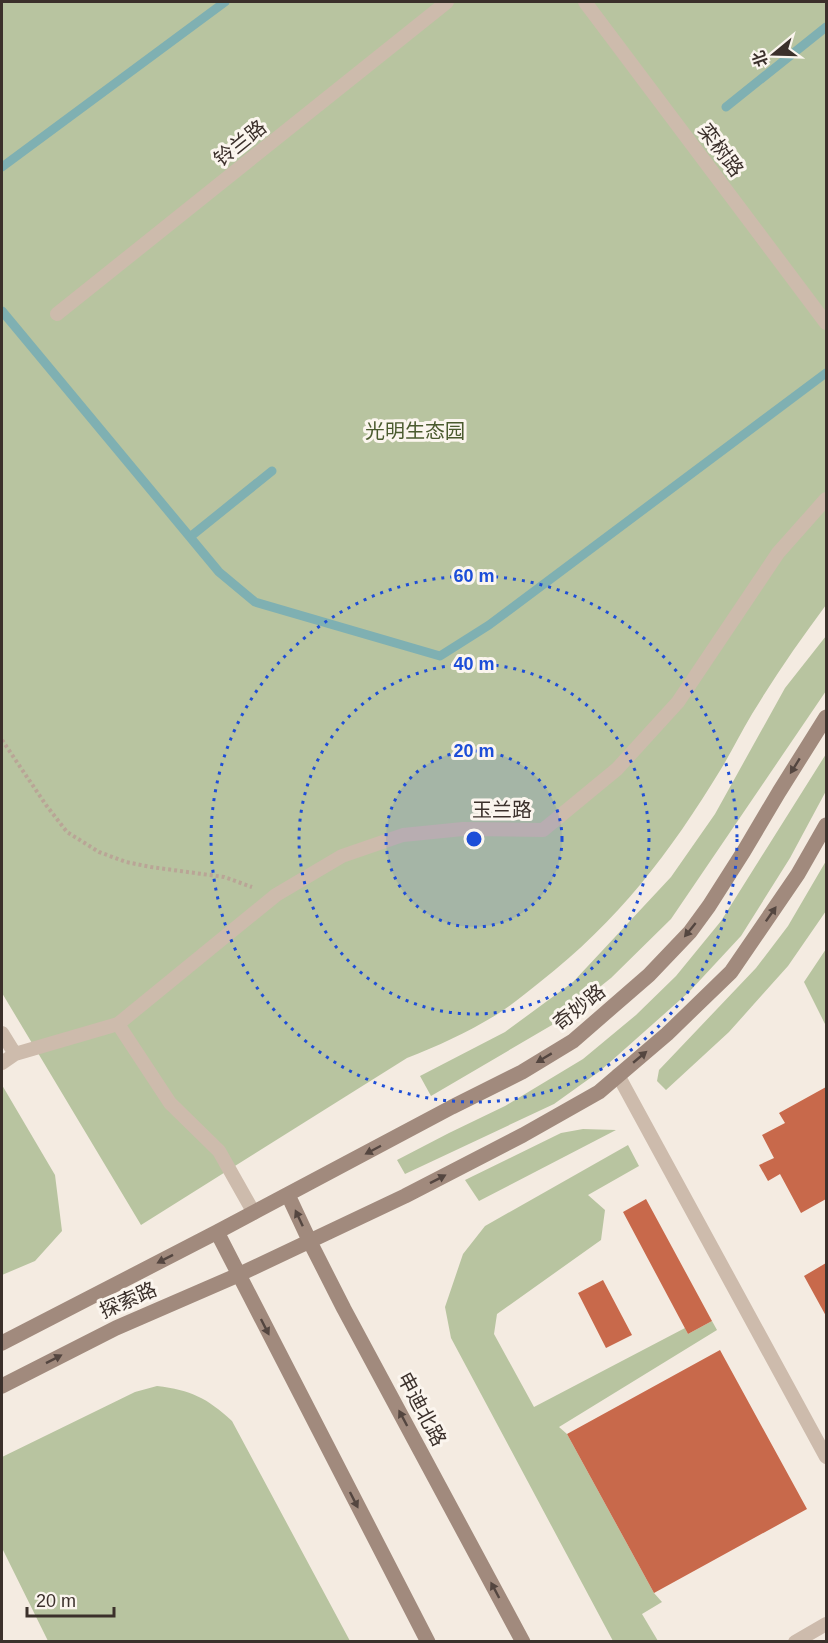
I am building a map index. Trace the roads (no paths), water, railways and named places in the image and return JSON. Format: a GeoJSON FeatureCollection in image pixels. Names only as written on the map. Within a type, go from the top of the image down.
{"type":"FeatureCollection","features":[{"type":"Feature","properties":{"kind":"street","name":"奇妙路"},"geometry":{"type":"LineString","coordinates":[[254,1213],[522,1072],[573,1041],[621,1001],[690,932],[709,906],[826,717]]}},
{"type":"Feature","properties":{"kind":"street"},"geometry":{"type":"LineString","coordinates":[[310,1242],[523,1135],[599,1092],[667,1034],[731,972],[798,874],[826,825]]}},
{"type":"Feature","properties":{"kind":"street","name":"申迪北路"},"geometry":{"type":"LineString","coordinates":[[288,1195],[344,1309],[523,1641]]}},
{"type":"Feature","properties":{"kind":"street","name":"探索路"},"geometry":{"type":"LineString","coordinates":[[2,1343],[254,1213]]}},
{"type":"Feature","properties":{"kind":"street"},"geometry":{"type":"LineString","coordinates":[[217,1233],[428,1641]]}},
{"type":"Feature","properties":{"kind":"street","name":"探索路"},"geometry":{"type":"LineString","coordinates":[[2,1386],[116,1328],[310,1242]]}},
{"type":"Feature","properties":{"kind":"lane","name":"铃兰路"},"geometry":{"type":"LineString","coordinates":[[57,314],[447,2]]}},
{"type":"Feature","properties":{"kind":"lane","name":"栾树路"},"geometry":{"type":"LineString","coordinates":[[585,2],[826,323]]}},
{"type":"Feature","properties":{"kind":"lane","name":"玉兰路"},"geometry":{"type":"LineString","coordinates":[[118,1023],[276,895],[342,856],[403,835],[463,830],[543,830],[617,769],[678,702],[778,553],[826,499]]}},
{"type":"Feature","properties":{"kind":"lane"},"geometry":{"type":"LineString","coordinates":[[2,1064],[15,1054],[118,1023],[170,1103],[219,1151],[254,1213]]}},
{"type":"Feature","properties":{"kind":"lane"},"geometry":{"type":"LineString","coordinates":[[2,1033],[15,1054]]}},
{"type":"Feature","properties":{"kind":"lane"},"geometry":{"type":"LineString","coordinates":[[618,1076],[826,1457]]}},
{"type":"Feature","properties":{"kind":"lane"},"geometry":{"type":"LineString","coordinates":[[795,1641],[826,1624]]}},
{"type":"Feature","properties":{"kind":"waterway"},"geometry":{"type":"LineString","coordinates":[[2,167],[225,2]]}},
{"type":"Feature","properties":{"kind":"waterway"},"geometry":{"type":"LineString","coordinates":[[726,107],[826,27]]}},
{"type":"Feature","properties":{"kind":"waterway"},"geometry":{"type":"LineString","coordinates":[[2,311],[219,572],[255,602],[440,656],[489,625],[826,373]]}},
{"type":"Feature","properties":{"kind":"waterway"},"geometry":{"type":"LineString","coordinates":[[190,537],[272,471]]}},
{"type":"Feature","properties":{"kind":"park label","name":"光明生态园"},"geometry":{"type":"Point","coordinates":[415,431]}}]}
